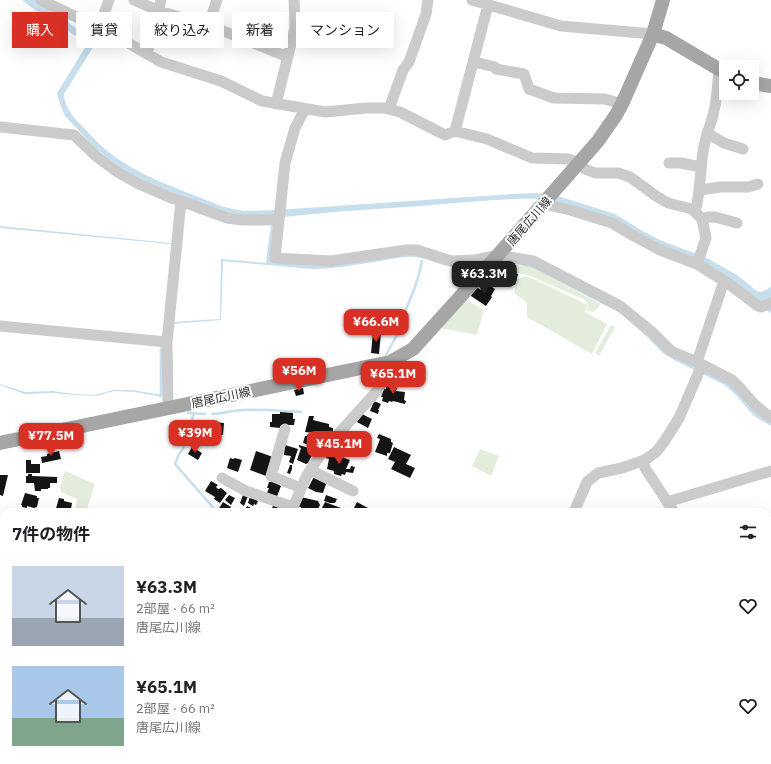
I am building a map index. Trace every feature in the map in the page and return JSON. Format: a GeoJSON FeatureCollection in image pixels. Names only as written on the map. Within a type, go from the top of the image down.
{"type":"FeatureCollection","features":[{"type":"Feature","properties":{"kind":"main road","name":"唐尾広川線"},"geometry":{"type":"LineString","coordinates":[[0,443],[390,362],[413,349],[495,259],[598,141],[622,104],[652,34],[663,0]]}},
{"type":"Feature","properties":{"kind":"main road"},"geometry":{"type":"LineString","coordinates":[[652,34],[666,38],[719,69]]}},
{"type":"Feature","properties":{"kind":"main road"},"geometry":{"type":"LineString","coordinates":[[759,84],[771,86]]}},
{"type":"Feature","properties":{"kind":"street"},"geometry":{"type":"LineString","coordinates":[[42,0],[76,17]]}},
{"type":"Feature","properties":{"kind":"street"},"geometry":{"type":"LineString","coordinates":[[62,10],[67,0]]}},
{"type":"Feature","properties":{"kind":"street"},"geometry":{"type":"LineString","coordinates":[[105,12],[109,0]]}},
{"type":"Feature","properties":{"kind":"street"},"geometry":{"type":"LineString","coordinates":[[134,0],[160,5],[176,12]]}},
{"type":"Feature","properties":{"kind":"street"},"geometry":{"type":"LineString","coordinates":[[213,12],[217,0]]}},
{"type":"Feature","properties":{"kind":"street"},"geometry":{"type":"LineString","coordinates":[[276,104],[288,57],[295,21],[294,0]]}},
{"type":"Feature","properties":{"kind":"street"},"geometry":{"type":"LineString","coordinates":[[389,109],[402,70],[409,62],[426,14],[428,0]]}},
{"type":"Feature","properties":{"kind":"street"},"geometry":{"type":"LineString","coordinates":[[472,0],[561,26],[652,34]]}},
{"type":"Feature","properties":{"kind":"street"},"geometry":{"type":"LineString","coordinates":[[147,54],[160,5]]}},
{"type":"Feature","properties":{"kind":"street"},"geometry":{"type":"LineString","coordinates":[[456,131],[488,5]]}},
{"type":"Feature","properties":{"kind":"street"},"geometry":{"type":"LineString","coordinates":[[224,32],[288,57]]}},
{"type":"Feature","properties":{"kind":"street"},"geometry":{"type":"LineString","coordinates":[[132,45],[161,62],[221,81],[262,101],[325,112],[366,108],[389,109],[400,112],[444,135],[456,131],[487,139],[532,158],[569,159],[579,163],[585,169],[595,173],[618,173],[630,177],[668,203],[692,209],[699,215],[715,217],[737,223]]}},
{"type":"Feature","properties":{"kind":"street"},"geometry":{"type":"LineString","coordinates":[[474,62],[495,66],[496,69],[524,74],[529,90],[554,98],[605,99],[622,104]]}},
{"type":"Feature","properties":{"kind":"street"},"geometry":{"type":"LineString","coordinates":[[699,261],[706,238],[699,215],[701,167],[704,142],[713,117],[719,90]]}},
{"type":"Feature","properties":{"kind":"street"},"geometry":{"type":"LineString","coordinates":[[305,109],[294,128],[285,163],[275,258],[332,261],[406,250],[418,250],[451,260],[495,259],[533,261],[620,306],[652,332],[671,351],[700,367],[732,380],[755,405],[771,417]]}},
{"type":"Feature","properties":{"kind":"street"},"geometry":{"type":"LineString","coordinates":[[0,128],[74,135],[97,156],[119,173],[139,184],[171,198],[181,200],[227,218],[242,220],[280,216]]}},
{"type":"Feature","properties":{"kind":"street"},"geometry":{"type":"LineString","coordinates":[[707,133],[724,143],[743,149]]}},
{"type":"Feature","properties":{"kind":"street"},"geometry":{"type":"LineString","coordinates":[[669,163],[681,163],[701,167]]}},
{"type":"Feature","properties":{"kind":"street"},"geometry":{"type":"LineString","coordinates":[[700,190],[758,184]]}},
{"type":"Feature","properties":{"kind":"street"},"geometry":{"type":"LineString","coordinates":[[168,408],[166,342],[181,200]]}},
{"type":"Feature","properties":{"kind":"street"},"geometry":{"type":"LineString","coordinates":[[547,200],[570,210],[612,223],[660,250],[699,261],[758,306],[768,304]]}},
{"type":"Feature","properties":{"kind":"street"},"geometry":{"type":"LineString","coordinates":[[576,508],[587,482],[598,473],[622,468],[644,460],[656,452],[664,442],[679,418],[700,367],[724,281]]}},
{"type":"Feature","properties":{"kind":"street"},"geometry":{"type":"LineString","coordinates":[[0,326],[166,342]]}},
{"type":"Feature","properties":{"kind":"street"},"geometry":{"type":"LineString","coordinates":[[293,508],[310,470],[323,451],[377,391],[386,377],[390,362]]}},
{"type":"Feature","properties":{"kind":"street"},"geometry":{"type":"LineString","coordinates":[[285,429],[271,476],[301,488]]}},
{"type":"Feature","properties":{"kind":"street"},"geometry":{"type":"LineString","coordinates":[[644,460],[645,468],[671,508]]}},
{"type":"Feature","properties":{"kind":"street"},"geometry":{"type":"LineString","coordinates":[[310,470],[353,492]]}},
{"type":"Feature","properties":{"kind":"street"},"geometry":{"type":"LineString","coordinates":[[667,502],[771,471]]}},
{"type":"Feature","properties":{"kind":"street"},"geometry":{"type":"LineString","coordinates":[[222,478],[246,492],[287,508]]}},
{"type":"Feature","properties":{"kind":"green space"},"geometry":{"type":"Polygon","coordinates":[[[500,261],[532,267],[601,304],[593,312],[587,310],[588,306],[585,300],[531,276],[497,268],[495,276],[492,277],[488,274],[500,261]]]}},
{"type":"Feature","properties":{"kind":"green space"},"geometry":{"type":"Polygon","coordinates":[[[522,277],[529,277],[582,302],[587,306],[585,312],[607,324],[592,354],[527,317],[527,303],[514,292],[517,280],[522,277]]]}},
{"type":"Feature","properties":{"kind":"green space"},"geometry":{"type":"Polygon","coordinates":[[[465,299],[484,310],[477,335],[440,328],[465,299]]]}},
{"type":"Feature","properties":{"kind":"green space"},"geometry":{"type":"Polygon","coordinates":[[[611,325],[615,327],[599,356],[595,353],[611,325]]]}},
{"type":"Feature","properties":{"kind":"green space"},"geometry":{"type":"Polygon","coordinates":[[[480,449],[499,456],[491,476],[472,466],[480,449]]]}},
{"type":"Feature","properties":{"kind":"green space"},"geometry":{"type":"Polygon","coordinates":[[[65,471],[95,484],[87,508],[76,508],[77,499],[61,492],[60,487],[65,471]]]}},
{"type":"Feature","properties":{"kind":"water"},"geometry":{"type":"Polygon","coordinates":[[[22,0],[36,0],[54,12],[37,12],[22,0]]]}},
{"type":"Feature","properties":{"kind":"water"},"geometry":{"type":"Polygon","coordinates":[[[68,22],[76,28],[76,36],[68,31],[68,22]]]}},
{"type":"Feature","properties":{"kind":"water"},"geometry":{"type":"Polygon","coordinates":[[[85,48],[92,48],[64,94],[64,99],[70,112],[76,120],[96,141],[122,162],[149,177],[221,206],[245,211],[512,194],[536,193],[558,196],[615,214],[662,241],[705,257],[737,275],[757,291],[765,291],[771,286],[771,313],[716,271],[541,199],[486,200],[284,217],[272,261],[389,254],[500,258],[526,262],[617,307],[666,351],[728,382],[771,422],[771,426],[754,416],[736,395],[725,385],[663,353],[620,313],[535,269],[512,263],[499,262],[451,267],[425,259],[406,257],[339,267],[313,269],[223,261],[221,320],[172,324],[172,322],[220,319],[221,259],[266,263],[272,217],[229,214],[165,190],[124,170],[96,149],[65,116],[57,93],[85,48]]]}},
{"type":"Feature","properties":{"kind":"water"},"geometry":{"type":"Polygon","coordinates":[[[0,226],[171,243],[0,228],[0,226]]]}},
{"type":"Feature","properties":{"kind":"water"},"geometry":{"type":"Polygon","coordinates":[[[0,384],[25,392],[53,391],[95,395],[113,390],[132,390],[162,395],[162,397],[135,392],[114,391],[96,396],[53,393],[24,394],[0,384]]]}},
{"type":"Feature","properties":{"kind":"building"},"geometry":{"type":"Polygon","coordinates":[[[464,268],[470,271],[474,268],[478,272],[465,286],[459,280],[461,277],[458,273],[464,268]]]}},
{"type":"Feature","properties":{"kind":"building"},"geometry":{"type":"Polygon","coordinates":[[[498,269],[518,274],[515,285],[495,279],[498,269]]]}},
{"type":"Feature","properties":{"kind":"building"},"geometry":{"type":"Polygon","coordinates":[[[488,284],[495,289],[486,306],[471,296],[476,287],[485,292],[486,291],[484,289],[488,284]]]}},
{"type":"Feature","properties":{"kind":"building"},"geometry":{"type":"Polygon","coordinates":[[[382,309],[391,309],[391,313],[396,313],[396,325],[387,325],[387,327],[382,327],[382,325],[375,325],[375,311],[382,311],[382,309]]]}},
{"type":"Feature","properties":{"kind":"building"},"geometry":{"type":"Polygon","coordinates":[[[373,332],[381,332],[379,354],[371,353],[373,332]]]}},
{"type":"Feature","properties":{"kind":"building"},"geometry":{"type":"Polygon","coordinates":[[[389,385],[397,388],[396,391],[405,392],[405,404],[393,401],[389,401],[388,403],[382,401],[383,397],[381,397],[384,389],[386,389],[389,385]]]}},
{"type":"Feature","properties":{"kind":"building"},"geometry":{"type":"Polygon","coordinates":[[[303,388],[304,394],[296,396],[294,390],[303,388]]]}},
{"type":"Feature","properties":{"kind":"building"},"geometry":{"type":"Polygon","coordinates":[[[374,401],[381,404],[378,414],[370,411],[374,401]]]}},
{"type":"Feature","properties":{"kind":"building"},"geometry":{"type":"Polygon","coordinates":[[[280,412],[293,413],[293,419],[295,419],[294,425],[284,425],[280,426],[280,428],[270,427],[270,422],[272,422],[272,414],[280,414],[280,412]]]}},
{"type":"Feature","properties":{"kind":"building"},"geometry":{"type":"Polygon","coordinates":[[[362,414],[372,419],[368,428],[357,422],[362,414]]]}},
{"type":"Feature","properties":{"kind":"building"},"geometry":{"type":"Polygon","coordinates":[[[309,416],[314,416],[313,420],[329,424],[329,427],[333,428],[333,436],[329,440],[325,439],[325,437],[315,435],[315,433],[305,432],[309,416]]]}},
{"type":"Feature","properties":{"kind":"building"},"geometry":{"type":"Polygon","coordinates":[[[210,422],[224,423],[223,435],[210,434],[210,422]]]}},
{"type":"Feature","properties":{"kind":"building"},"geometry":{"type":"Polygon","coordinates":[[[308,434],[313,436],[313,439],[315,439],[312,446],[303,443],[305,436],[308,434]]]}},
{"type":"Feature","properties":{"kind":"building"},"geometry":{"type":"Polygon","coordinates":[[[379,434],[391,439],[391,442],[393,443],[390,453],[387,453],[387,456],[375,452],[380,439],[377,438],[379,434]]]}},
{"type":"Feature","properties":{"kind":"building"},"geometry":{"type":"Polygon","coordinates":[[[285,445],[298,449],[293,464],[289,462],[291,456],[284,455],[285,445]]]}},
{"type":"Feature","properties":{"kind":"building"},"geometry":{"type":"Polygon","coordinates":[[[299,445],[312,449],[312,455],[306,464],[297,460],[301,448],[299,445]]]}},
{"type":"Feature","properties":{"kind":"building"},"geometry":{"type":"Polygon","coordinates":[[[192,447],[202,453],[198,460],[188,454],[192,447]]]}},
{"type":"Feature","properties":{"kind":"building"},"geometry":{"type":"Polygon","coordinates":[[[394,447],[411,455],[406,464],[415,468],[410,478],[391,469],[395,462],[388,459],[394,447]]]}},
{"type":"Feature","properties":{"kind":"building"},"geometry":{"type":"Polygon","coordinates":[[[59,451],[61,459],[42,463],[41,457],[59,451]]]}},
{"type":"Feature","properties":{"kind":"building"},"geometry":{"type":"Polygon","coordinates":[[[256,451],[273,457],[266,476],[250,470],[256,451]]]}},
{"type":"Feature","properties":{"kind":"building"},"geometry":{"type":"Polygon","coordinates":[[[328,452],[350,460],[346,469],[350,469],[351,466],[355,467],[353,473],[346,472],[345,475],[342,474],[341,476],[334,474],[334,471],[327,469],[329,459],[326,458],[328,452]]]}},
{"type":"Feature","properties":{"kind":"building"},"geometry":{"type":"Polygon","coordinates":[[[230,458],[242,460],[238,472],[227,468],[230,458]]]}},
{"type":"Feature","properties":{"kind":"building"},"geometry":{"type":"Polygon","coordinates":[[[26,460],[31,460],[31,464],[40,464],[40,473],[26,473],[26,460]]]}},
{"type":"Feature","properties":{"kind":"building"},"geometry":{"type":"Polygon","coordinates":[[[290,465],[292,465],[292,469],[290,474],[287,473],[290,465]]]}},
{"type":"Feature","properties":{"kind":"building"},"geometry":{"type":"Polygon","coordinates":[[[28,474],[32,474],[32,476],[57,477],[57,483],[50,483],[50,488],[48,489],[35,491],[34,483],[26,483],[26,476],[28,476],[28,474]]]}},
{"type":"Feature","properties":{"kind":"building"},"geometry":{"type":"Polygon","coordinates":[[[0,475],[8,475],[3,496],[0,495],[0,475]]]}},
{"type":"Feature","properties":{"kind":"building"},"geometry":{"type":"Polygon","coordinates":[[[315,475],[327,481],[323,493],[316,492],[308,488],[315,475]]]}},
{"type":"Feature","properties":{"kind":"building"},"geometry":{"type":"Polygon","coordinates":[[[272,479],[281,486],[276,499],[267,493],[269,482],[271,482],[272,479]]]}},
{"type":"Feature","properties":{"kind":"building"},"geometry":{"type":"Polygon","coordinates":[[[211,481],[218,485],[216,487],[218,489],[221,488],[227,493],[220,503],[214,499],[215,497],[205,491],[211,481]]]}},
{"type":"Feature","properties":{"kind":"building"},"geometry":{"type":"Polygon","coordinates":[[[25,493],[37,496],[37,498],[39,498],[37,507],[22,507],[21,505],[25,493]]]}},
{"type":"Feature","properties":{"kind":"building"},"geometry":{"type":"Polygon","coordinates":[[[229,495],[235,498],[231,505],[225,500],[229,495]]]}},
{"type":"Feature","properties":{"kind":"building"},"geometry":{"type":"Polygon","coordinates":[[[243,495],[248,496],[244,506],[240,503],[243,495]]]}},
{"type":"Feature","properties":{"kind":"building"},"geometry":{"type":"Polygon","coordinates":[[[326,495],[337,499],[335,503],[324,501],[326,495]]]}},
{"type":"Feature","properties":{"kind":"building"},"geometry":{"type":"Polygon","coordinates":[[[250,496],[257,499],[256,500],[258,501],[256,505],[254,504],[253,506],[248,503],[250,496]]]}},
{"type":"Feature","properties":{"kind":"building"},"geometry":{"type":"Polygon","coordinates":[[[301,497],[318,501],[320,505],[318,508],[298,507],[301,497]]]}},
{"type":"Feature","properties":{"kind":"building"},"geometry":{"type":"Polygon","coordinates":[[[59,498],[72,503],[71,508],[56,508],[59,498]]]}},
{"type":"Feature","properties":{"kind":"building"},"geometry":{"type":"Polygon","coordinates":[[[223,502],[231,507],[230,508],[219,508],[223,502]]]}},
{"type":"Feature","properties":{"kind":"building"},"geometry":{"type":"Polygon","coordinates":[[[325,502],[341,508],[322,508],[325,502]]]}},
{"type":"Feature","properties":{"kind":"building"},"geometry":{"type":"Polygon","coordinates":[[[357,502],[368,508],[354,508],[357,502]]]}},
{"type":"Feature","properties":{"kind":"building"},"geometry":{"type":"Polygon","coordinates":[[[274,504],[281,508],[272,508],[274,504]]]}},
{"type":"Feature","properties":{"kind":"waterway"},"geometry":{"type":"LineString","coordinates":[[386,355],[398,333],[400,320],[414,290],[422,261]]}},
{"type":"Feature","properties":{"kind":"waterway"},"geometry":{"type":"LineString","coordinates":[[160,396],[161,347]]}},
{"type":"Feature","properties":{"kind":"waterway"},"geometry":{"type":"LineString","coordinates":[[212,414],[239,410],[301,412]]}},
{"type":"Feature","properties":{"kind":"waterway"},"geometry":{"type":"LineString","coordinates":[[188,413],[205,414]]}},
{"type":"Feature","properties":{"kind":"waterway"},"geometry":{"type":"LineString","coordinates":[[193,414],[191,429],[175,464],[214,508]]}}]}
